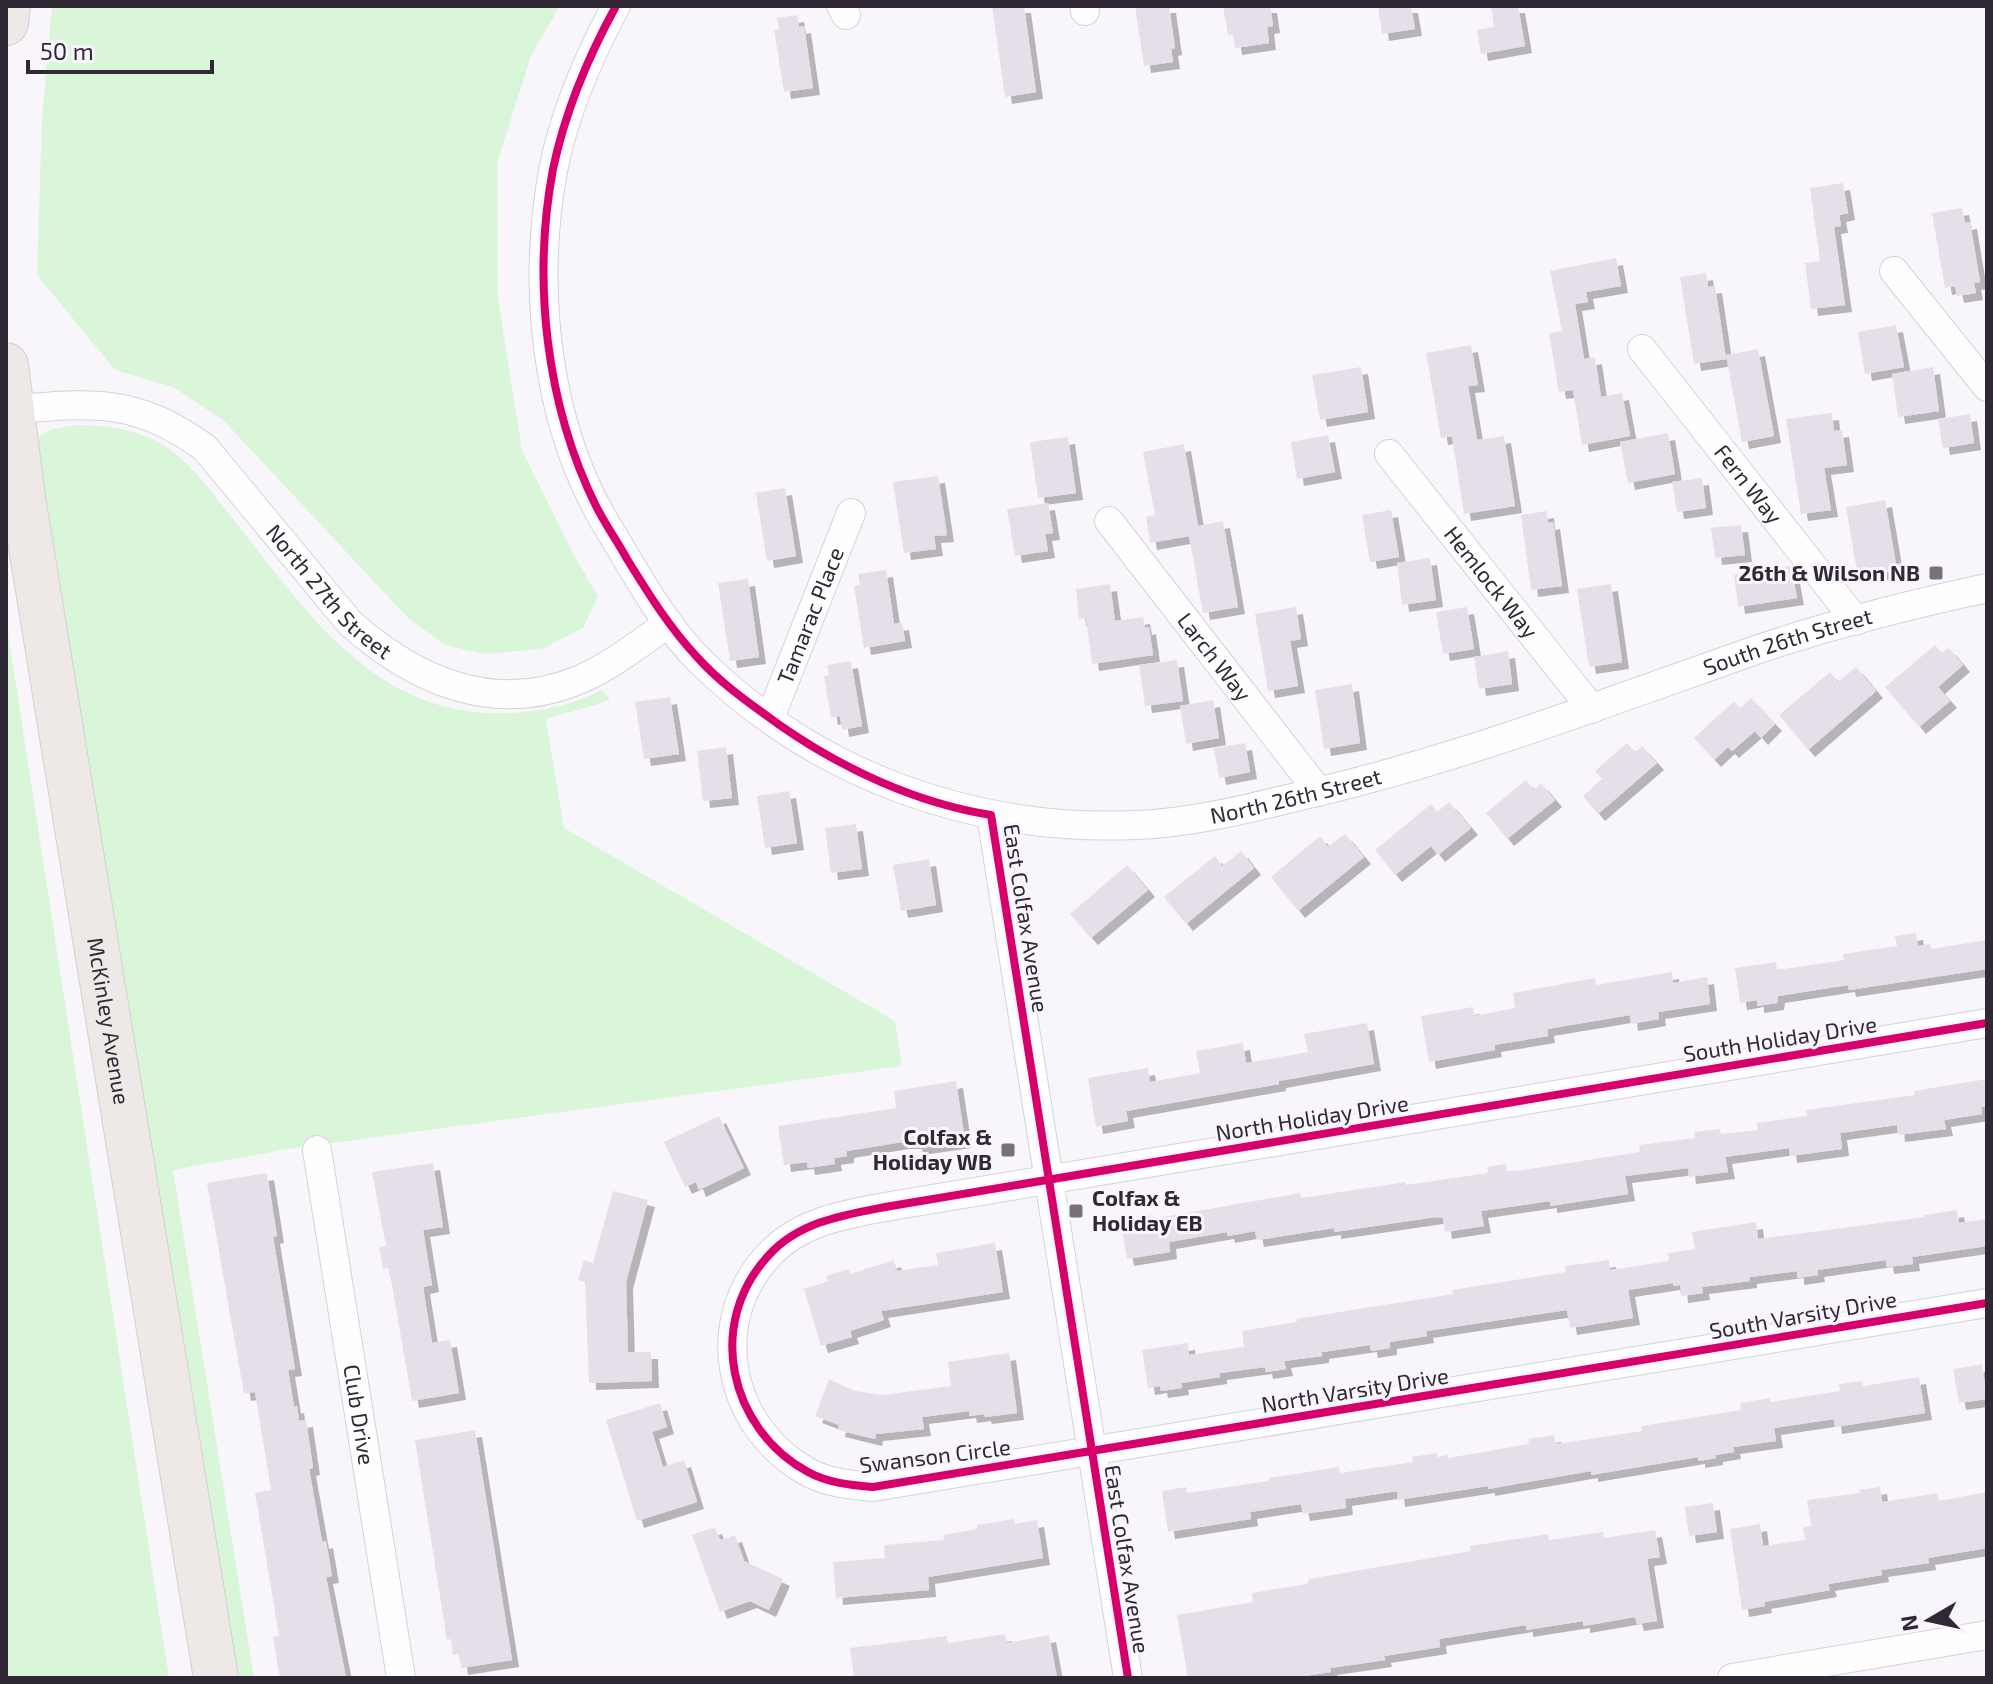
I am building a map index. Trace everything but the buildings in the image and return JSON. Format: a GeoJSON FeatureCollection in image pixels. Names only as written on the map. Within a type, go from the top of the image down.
{"type":"FeatureCollection","features":[{"type":"Feature","properties":{"kind":"main road"},"geometry":{"type":"LineString","coordinates":[[6,23],[8,6]]}},
{"type":"Feature","properties":{"kind":"main road","name":"McKinley Avenue"},"geometry":{"type":"LineString","coordinates":[[6,365],[25,511],[216,1678]]}},
{"type":"Feature","properties":{"kind":"street","name":"East Colfax Avenue"},"geometry":{"type":"LineString","coordinates":[[616,6],[591,51],[553,169],[545,236],[545,299],[555,391],[574,452],[596,507],[656,607],[697,658],[740,697],[798,737],[859,772],[919,797],[991,815],[1128,1678]]}},
{"type":"Feature","properties":{"kind":"street"},"geometry":{"type":"LineString","coordinates":[[1894,271],[1987,387]]}},
{"type":"Feature","properties":{"kind":"street","name":"Fern Way"},"geometry":{"type":"LineString","coordinates":[[1642,349],[1856,621]]}},
{"type":"Feature","properties":{"kind":"street","name":"North 27th Street"},"geometry":{"type":"LineString","coordinates":[[11,410],[76,403],[102,404],[136,410],[179,429],[205,448],[221,466],[350,623],[377,647],[438,682],[475,691],[506,693],[552,687],[579,680],[610,664],[669,623]]}},
{"type":"Feature","properties":{"kind":"street","name":"Hemlock Way"},"geometry":{"type":"LineString","coordinates":[[1389,454],[1592,709]]}},
{"type":"Feature","properties":{"kind":"street","name":"Tamarac Place"},"geometry":{"type":"LineString","coordinates":[[770,718],[851,513]]}},
{"type":"Feature","properties":{"kind":"street","name":"Larch Way"},"geometry":{"type":"LineString","coordinates":[[1109,521],[1319,792]]}},
{"type":"Feature","properties":{"kind":"street","name":"South 26th Street"},"geometry":{"type":"LineString","coordinates":[[1592,709],[1812,632],[1987,588]]}},
{"type":"Feature","properties":{"kind":"street","name":"North 26th Street"},"geometry":{"type":"LineString","coordinates":[[991,815],[1033,822],[1139,825],[1198,818],[1407,770],[1592,709]]}},
{"type":"Feature","properties":{"kind":"street","name":"South Holiday Drive"},"geometry":{"type":"LineString","coordinates":[[1579,1091],[1987,1023]]}},
{"type":"Feature","properties":{"kind":"street","name":"North Holiday Drive"},"geometry":{"type":"LineString","coordinates":[[1050,1180],[1579,1091]]}},
{"type":"Feature","properties":{"kind":"street","name":"Club Drive"},"geometry":{"type":"LineString","coordinates":[[317,1150],[401,1678]]}},
{"type":"Feature","properties":{"kind":"street","name":"Swanson Circle"},"geometry":{"type":"LineString","coordinates":[[1050,1180],[885,1207],[833,1218],[803,1229],[769,1254],[749,1282],[734,1318],[732,1354],[738,1390],[752,1421],[788,1458],[809,1473],[840,1484],[873,1487],[1091,1452]]}},
{"type":"Feature","properties":{"kind":"street","name":"South Varsity Drive"},"geometry":{"type":"LineString","coordinates":[[1625,1364],[1987,1303]]}},
{"type":"Feature","properties":{"kind":"street","name":"North Varsity Drive"},"geometry":{"type":"LineString","coordinates":[[1091,1452],[1625,1364]]}},
{"type":"Feature","properties":{"kind":"street"},"geometry":{"type":"LineString","coordinates":[[1732,1678],[1987,1635]]}},
{"type":"Feature","properties":{"kind":"green space"},"geometry":{"type":"Polygon","coordinates":[[[52,6],[560,6],[532,53],[497,163],[498,298],[522,450],[573,554],[598,596],[583,628],[542,649],[484,654],[445,645],[408,618],[224,421],[173,387],[115,370],[37,275],[42,118],[52,6]]]}},
{"type":"Feature","properties":{"kind":"green space"},"geometry":{"type":"Polygon","coordinates":[[[74,425],[126,430],[156,441],[178,456],[339,645],[371,671],[407,692],[446,707],[504,713],[562,705],[602,690],[610,699],[546,719],[564,828],[895,1021],[902,1066],[288,1149],[173,1170],[254,1678],[237,1678],[36,450],[39,436],[52,429],[74,425]]]}},
{"type":"Feature","properties":{"kind":"green space"},"geometry":{"type":"Polygon","coordinates":[[[6,620],[169,1678],[6,1678],[6,620]]]}},
{"type":"Feature","properties":{"kind":"cycle path"},"geometry":{"type":"LineString","coordinates":[[616,6],[571,106],[553,169],[547,211],[544,298],[555,385],[565,426],[596,506],[627,559],[677,634],[716,676],[781,726],[855,770],[935,802],[991,815],[1128,1678]]}},
{"type":"Feature","properties":{"kind":"cycle path"},"geometry":{"type":"LineString","coordinates":[[1987,1023],[838,1217],[808,1227],[769,1255],[749,1282],[737,1312],[732,1342],[735,1373],[744,1402],[760,1430],[781,1453],[824,1479],[873,1487],[1987,1303]]}},
{"type":"Feature","properties":{"kind":"place","name":"26th & Wilson NB"},"geometry":{"type":"Point","coordinates":[1936,573]}},
{"type":"Feature","properties":{"kind":"place","name":"Colfax & Holiday WB"},"geometry":{"type":"Point","coordinates":[1008,1150]}},
{"type":"Feature","properties":{"kind":"place","name":"Colfax & Holiday EB"},"geometry":{"type":"Point","coordinates":[1076,1211]}}]}
